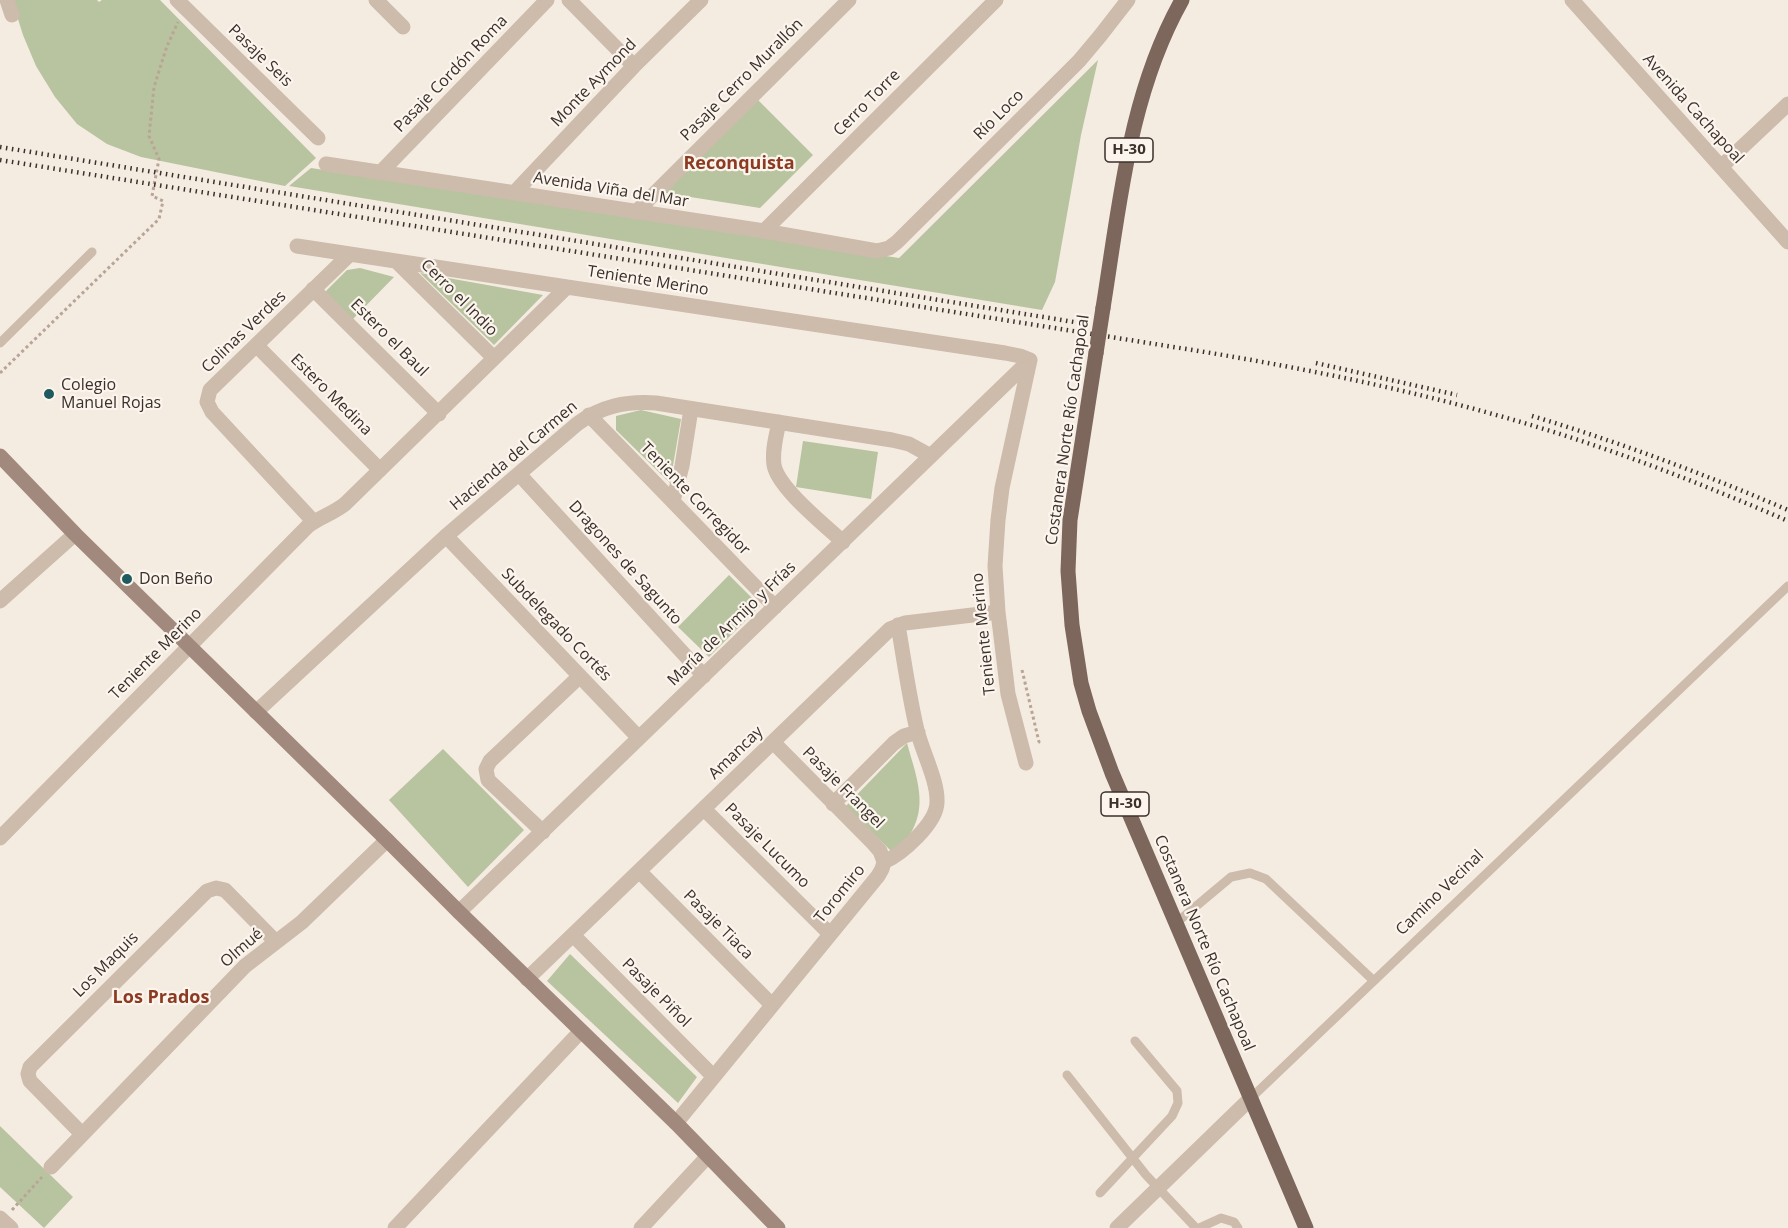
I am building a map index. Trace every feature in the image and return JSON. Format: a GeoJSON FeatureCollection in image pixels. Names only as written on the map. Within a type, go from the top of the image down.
{"type":"FeatureCollection","features":[{"type":"Feature","properties":{"kind":"main road","name":"Costanera Norte Río Cachapoal"},"geometry":{"type":"LineString","coordinates":[[1182,0],[1158,49],[1139,106],[1128,154],[1074,495],[1069,545],[1069,598],[1075,652],[1089,711],[1099,739],[1306,1228]]}},
{"type":"Feature","properties":{"kind":"main road"},"geometry":{"type":"LineString","coordinates":[[0,456],[75,534],[676,1123],[778,1228]]}},
{"type":"Feature","properties":{"kind":"street"},"geometry":{"type":"LineString","coordinates":[[376,0],[403,27]]}},
{"type":"Feature","properties":{"kind":"street","name":"Pasaje Cordón Roma"},"geometry":{"type":"LineString","coordinates":[[380,172],[547,0]]}},
{"type":"Feature","properties":{"kind":"street"},"geometry":{"type":"LineString","coordinates":[[569,0],[634,66]]}},
{"type":"Feature","properties":{"kind":"street","name":"Monte Aymond"},"geometry":{"type":"LineString","coordinates":[[514,193],[634,66],[701,0]]}},
{"type":"Feature","properties":{"kind":"street","name":"Pasaje Cerro Murallón"},"geometry":{"type":"LineString","coordinates":[[636,212],[849,0]]}},
{"type":"Feature","properties":{"kind":"street","name":"Cerro Torre"},"geometry":{"type":"LineString","coordinates":[[764,231],[996,0]]}},
{"type":"Feature","properties":{"kind":"street","name":"Río Loco"},"geometry":{"type":"LineString","coordinates":[[889,248],[1078,61],[1128,0]]}},
{"type":"Feature","properties":{"kind":"street","name":"Avenida Cachapoal"},"geometry":{"type":"LineString","coordinates":[[1572,0],[1788,242]]}},
{"type":"Feature","properties":{"kind":"street","name":"Pasaje Seis"},"geometry":{"type":"LineString","coordinates":[[181,4],[318,138]]}},
{"type":"Feature","properties":{"kind":"street"},"geometry":{"type":"LineString","coordinates":[[1721,167],[1788,104]]}},
{"type":"Feature","properties":{"kind":"street","name":"Avenida Viña del Mar"},"geometry":{"type":"LineString","coordinates":[[326,164],[764,231],[877,251],[889,248]]}},
{"type":"Feature","properties":{"kind":"street"},"geometry":{"type":"LineString","coordinates":[[297,246],[567,287]]}},
{"type":"Feature","properties":{"kind":"street","name":"Colinas Verdes"},"geometry":{"type":"LineString","coordinates":[[314,522],[212,412],[207,402],[210,390],[349,255]]}},
{"type":"Feature","properties":{"kind":"street","name":"Cerro el Indio"},"geometry":{"type":"LineString","coordinates":[[398,263],[495,358]]}},
{"type":"Feature","properties":{"kind":"street","name":"Teniente Merino"},"geometry":{"type":"LineString","coordinates":[[0,838],[314,522],[337,511],[567,287],[1005,353],[1030,360],[1002,488],[995,566],[1008,694],[1024,756]]}},
{"type":"Feature","properties":{"kind":"street","name":"Estero el Baul"},"geometry":{"type":"LineString","coordinates":[[314,288],[439,414]]}},
{"type":"Feature","properties":{"kind":"street","name":"Estero Medina"},"geometry":{"type":"LineString","coordinates":[[257,346],[380,470]]}},
{"type":"Feature","properties":{"kind":"street","name":"María de Armijo y Frías"},"geometry":{"type":"LineString","coordinates":[[459,912],[1030,360]]}},
{"type":"Feature","properties":{"kind":"street","name":"Hacienda del Carmen"},"geometry":{"type":"LineString","coordinates":[[256,712],[446,536],[589,415],[609,406],[629,402],[656,403],[779,422],[900,441],[931,456]]}},
{"type":"Feature","properties":{"kind":"street"},"geometry":{"type":"LineString","coordinates":[[673,501],[682,466],[691,409]]}},
{"type":"Feature","properties":{"kind":"street","name":"Teniente Corregidor"},"geometry":{"type":"LineString","coordinates":[[589,415],[776,607]]}},
{"type":"Feature","properties":{"kind":"street"},"geometry":{"type":"LineString","coordinates":[[779,422],[773,450],[774,467],[783,485],[843,542]]}},
{"type":"Feature","properties":{"kind":"street","name":"Dragones de Sagunto"},"geometry":{"type":"LineString","coordinates":[[519,474],[704,676]]}},
{"type":"Feature","properties":{"kind":"street"},"geometry":{"type":"LineString","coordinates":[[0,601],[75,534]]}},
{"type":"Feature","properties":{"kind":"street","name":"Subdelegado Cortés"},"geometry":{"type":"LineString","coordinates":[[446,536],[639,738]]}},
{"type":"Feature","properties":{"kind":"street","name":"Amancay"},"geometry":{"type":"LineString","coordinates":[[527,979],[884,634],[898,625],[915,621],[998,612]]}},
{"type":"Feature","properties":{"kind":"street","name":"Toromiro"},"geometry":{"type":"LineString","coordinates":[[676,1123],[878,876],[884,862],[898,855],[933,818],[937,803],[936,790],[918,732],[898,625]]}},
{"type":"Feature","properties":{"kind":"street"},"geometry":{"type":"LineString","coordinates":[[543,832],[488,780],[486,769],[490,761],[580,676]]}},
{"type":"Feature","properties":{"kind":"street"},"geometry":{"type":"LineString","coordinates":[[833,804],[894,743],[904,736],[918,732]]}},
{"type":"Feature","properties":{"kind":"street","name":"Pasaje Frangel"},"geometry":{"type":"LineString","coordinates":[[773,742],[873,843],[880,851],[884,862]]}},
{"type":"Feature","properties":{"kind":"street","name":"Pasaje Lucumo"},"geometry":{"type":"LineString","coordinates":[[704,809],[830,934]]}},
{"type":"Feature","properties":{"kind":"street","name":"Olmué"},"geometry":{"type":"LineString","coordinates":[[51,1167],[245,966],[317,908],[387,840]]}},
{"type":"Feature","properties":{"kind":"street","name":"Pasaje Tiaca"},"geometry":{"type":"LineString","coordinates":[[639,871],[772,1005]]}},
{"type":"Feature","properties":{"kind":"street","name":"Los Maquis"},"geometry":{"type":"LineString","coordinates":[[82,1134],[30,1081],[28,1074],[30,1067],[207,891],[216,888],[225,890],[276,942]]}},
{"type":"Feature","properties":{"kind":"street","name":"Pasaje Piñol"},"geometry":{"type":"LineString","coordinates":[[573,935],[713,1076]]}},
{"type":"Feature","properties":{"kind":"street"},"geometry":{"type":"LineString","coordinates":[[395,1228],[581,1030]]}},
{"type":"Feature","properties":{"kind":"street","name":"Camino Vecinal"},"geometry":{"type":"LineString","coordinates":[[1117,1228],[1251,1098]]}},
{"type":"Feature","properties":{"kind":"street"},"geometry":{"type":"LineString","coordinates":[[641,1228],[708,1156]]}},
{"type":"Feature","properties":{"kind":"lane"},"geometry":{"type":"LineString","coordinates":[[0,342],[92,252]]}},
{"type":"Feature","properties":{"kind":"lane","name":"Camino Vecinal"},"geometry":{"type":"LineString","coordinates":[[1251,1098],[1788,586]]}},
{"type":"Feature","properties":{"kind":"lane"},"geometry":{"type":"LineString","coordinates":[[1176,923],[1232,877],[1250,873],[1266,879],[1374,981]]}},
{"type":"Feature","properties":{"kind":"lane"},"geometry":{"type":"LineString","coordinates":[[1100,1193],[1172,1116],[1178,1103],[1177,1092],[1135,1041]]}},
{"type":"Feature","properties":{"kind":"lane"},"geometry":{"type":"LineString","coordinates":[[1067,1075],[1158,1188],[1197,1228],[1221,1218],[1234,1222],[1238,1228]]}},
{"type":"Feature","properties":{"kind":"path"},"geometry":{"type":"LineString","coordinates":[[0,373],[159,219],[163,201],[152,196],[159,159],[149,136],[154,87],[181,4]]}},
{"type":"Feature","properties":{"kind":"path"},"geometry":{"type":"LineString","coordinates":[[1021,665],[1039,742],[1024,756]]}},
{"type":"Feature","properties":{"kind":"path"},"geometry":{"type":"LineString","coordinates":[[5,1222],[51,1167]]}},
{"type":"Feature","properties":{"kind":"green space"},"geometry":{"type":"Polygon","coordinates":[[[12,0],[97,0],[99,2],[102,0],[160,0],[316,158],[285,186],[141,157],[107,144],[77,124],[55,97],[36,66],[12,0]]]}},
{"type":"Feature","properties":{"kind":"green space"},"geometry":{"type":"Polygon","coordinates":[[[1098,60],[1081,135],[1055,282],[1042,310],[289,186],[311,168],[899,258],[1098,60]]]}},
{"type":"Feature","properties":{"kind":"green space"},"geometry":{"type":"Polygon","coordinates":[[[758,100],[813,155],[760,208],[665,193],[758,100]]]}},
{"type":"Feature","properties":{"kind":"green space"},"geometry":{"type":"Polygon","coordinates":[[[360,268],[394,277],[353,319],[325,292],[347,270],[360,268]]]}},
{"type":"Feature","properties":{"kind":"green space"},"geometry":{"type":"Polygon","coordinates":[[[420,273],[543,295],[494,345],[420,273]]]}},
{"type":"Feature","properties":{"kind":"green space"},"geometry":{"type":"Polygon","coordinates":[[[641,410],[681,419],[670,483],[616,430],[616,416],[641,410]]]}},
{"type":"Feature","properties":{"kind":"green space"},"geometry":{"type":"Polygon","coordinates":[[[803,441],[878,452],[871,499],[796,487],[803,441]]]}},
{"type":"Feature","properties":{"kind":"green space"},"geometry":{"type":"Polygon","coordinates":[[[729,575],[760,606],[709,657],[678,627],[729,575]]]}},
{"type":"Feature","properties":{"kind":"green space"},"geometry":{"type":"Polygon","coordinates":[[[907,743],[920,798],[919,809],[917,820],[910,834],[892,852],[846,806],[907,743]]]}},
{"type":"Feature","properties":{"kind":"green space"},"geometry":{"type":"Polygon","coordinates":[[[443,749],[524,830],[468,887],[389,800],[443,749]]]}},
{"type":"Feature","properties":{"kind":"green space"},"geometry":{"type":"Polygon","coordinates":[[[570,954],[697,1077],[678,1103],[547,981],[570,954]]]}},
{"type":"Feature","properties":{"kind":"green space"},"geometry":{"type":"Polygon","coordinates":[[[0,1126],[73,1197],[44,1228],[0,1187],[0,1126]]]}},
{"type":"Feature","properties":{"kind":"railway"},"geometry":{"type":"LineString","coordinates":[[0,147],[1074,322]]}},
{"type":"Feature","properties":{"kind":"railway"},"geometry":{"type":"LineString","coordinates":[[0,160],[1313,371],[1384,386],[1566,436],[1715,490],[1788,521]]}},
{"type":"Feature","properties":{"kind":"railway"},"geometry":{"type":"LineString","coordinates":[[1316,363],[1457,395]]}},
{"type":"Feature","properties":{"kind":"railway"},"geometry":{"type":"LineString","coordinates":[[1532,416],[1661,459],[1788,510]]}},
{"type":"Feature","properties":{"kind":"place","name":"Colegio Manuel Rojas"},"geometry":{"type":"Point","coordinates":[49,394]}},
{"type":"Feature","properties":{"kind":"place","name":"Don Beño"},"geometry":{"type":"Point","coordinates":[127,579]}},
{"type":"Feature","properties":{"kind":"district","name":"Reconquista"},"geometry":{"type":"Point","coordinates":[739,164]}},
{"type":"Feature","properties":{"kind":"district","name":"Los Prados"},"geometry":{"type":"Point","coordinates":[161,998]}}]}
